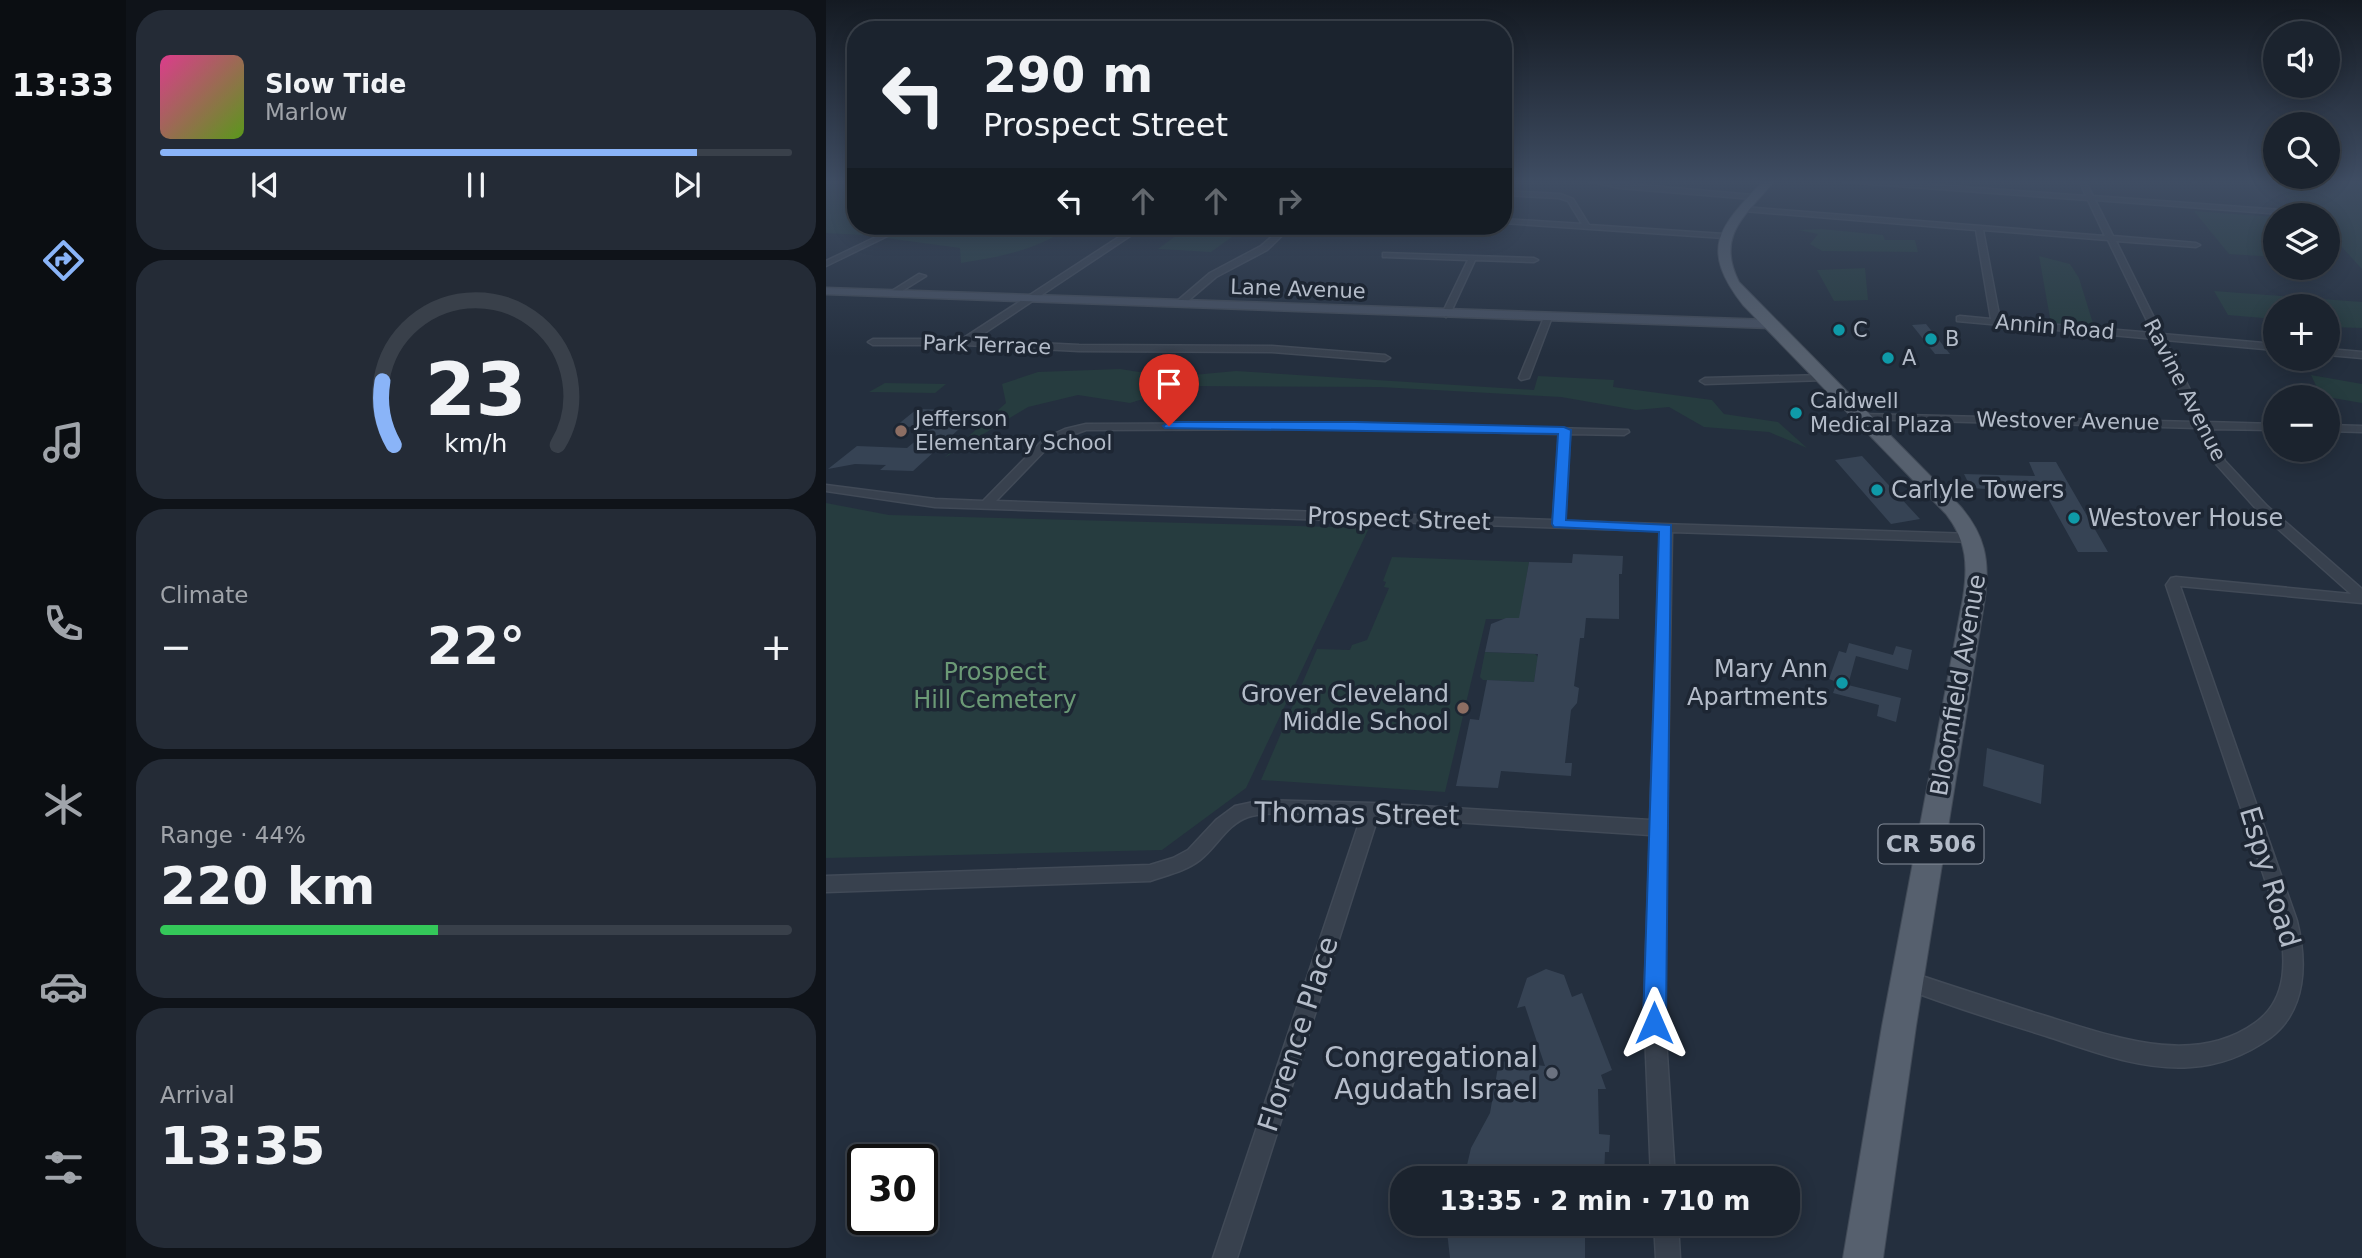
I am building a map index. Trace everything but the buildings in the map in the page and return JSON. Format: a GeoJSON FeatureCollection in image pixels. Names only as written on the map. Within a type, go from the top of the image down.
{"type":"FeatureCollection","features":[{"type":"Feature","properties":{"kind":"main road","name":"Bloomfield Avenue"},"geometry":{"type":"LineString","coordinates":[[1724,239],[1721,253],[1729,278],[1740,293],[1953,510],[1973,538],[1979,565],[1907,980],[1863,1258]]}},
{"type":"Feature","properties":{"kind":"street"},"geometry":{"type":"LineString","coordinates":[[826,264],[878,239]]}},
{"type":"Feature","properties":{"kind":"street"},"geometry":{"type":"LineString","coordinates":[[964,342],[1121,239]]}},
{"type":"Feature","properties":{"kind":"street"},"geometry":{"type":"LineString","coordinates":[[1179,304],[1213,275],[1264,248],[1274,239]]}},
{"type":"Feature","properties":{"kind":"street"},"geometry":{"type":"LineString","coordinates":[[1981,239],[1996,322]]}},
{"type":"Feature","properties":{"kind":"street","name":"Ravine Avenue"},"geometry":{"type":"LineString","coordinates":[[2109,239],[2220,462],[2263,509],[2362,598]]}},
{"type":"Feature","properties":{"kind":"street"},"geometry":{"type":"LineString","coordinates":[[2127,239],[2196,245]]}},
{"type":"Feature","properties":{"kind":"street"},"geometry":{"type":"LineString","coordinates":[[1387,255],[1534,260]]}},
{"type":"Feature","properties":{"kind":"street"},"geometry":{"type":"LineString","coordinates":[[1446,314],[1473,257]]}},
{"type":"Feature","properties":{"kind":"street"},"geometry":{"type":"LineString","coordinates":[[891,294],[922,276]]}},
{"type":"Feature","properties":{"kind":"street","name":"Lane Avenue"},"geometry":{"type":"LineString","coordinates":[[826,291],[1770,324]]}},
{"type":"Feature","properties":{"kind":"street"},"geometry":{"type":"LineString","coordinates":[[1524,378],[1548,317]]}},
{"type":"Feature","properties":{"kind":"street","name":"Annin Road"},"geometry":{"type":"LineString","coordinates":[[1960,319],[2263,346]]}},
{"type":"Feature","properties":{"kind":"street","name":"Park Terrace"},"geometry":{"type":"LineString","coordinates":[[873,342],[1272,349],[1385,358]]}},
{"type":"Feature","properties":{"kind":"street"},"geometry":{"type":"LineString","coordinates":[[2340,353],[2362,355]]}},
{"type":"Feature","properties":{"kind":"street"},"geometry":{"type":"LineString","coordinates":[[1705,382],[1823,378]]}},
{"type":"Feature","properties":{"kind":"street","name":"Westover Avenue"},"geometry":{"type":"LineString","coordinates":[[1862,417],[2263,427]]}},
{"type":"Feature","properties":{"kind":"street"},"geometry":{"type":"LineString","coordinates":[[986,505],[1049,440],[1069,430],[1086,427],[1355,426],[1624,432]]}},
{"type":"Feature","properties":{"kind":"street"},"geometry":{"type":"LineString","coordinates":[[2340,428],[2362,429]]}},
{"type":"Feature","properties":{"kind":"street"},"geometry":{"type":"LineString","coordinates":[[1559,524],[1564,430]]}},
{"type":"Feature","properties":{"kind":"street","name":"Prospect Street"},"geometry":{"type":"LineString","coordinates":[[826,488],[906,501],[986,505],[1973,538]]}},
{"type":"Feature","properties":{"kind":"street"},"geometry":{"type":"LineString","coordinates":[[1662,1166],[1654,1007],[1666,528]]}},
{"type":"Feature","properties":{"kind":"street","name":"Espy Road"},"geometry":{"type":"LineString","coordinates":[[1907,980],[2114,1047],[2158,1056],[2179,1057],[2218,1052],[2243,1043],[2264,1030],[2284,1007],[2290,993],[2294,979],[2294,948],[2288,921],[2173,585],[2176,581],[2362,598]]}},
{"type":"Feature","properties":{"kind":"street","name":"Thomas Street"},"geometry":{"type":"LineString","coordinates":[[826,884],[1150,873],[1178,864],[1194,855],[1222,825],[1241,811],[1263,807],[1372,810],[1658,828]]}},
{"type":"Feature","properties":{"kind":"street","name":"Florence Place"},"geometry":{"type":"LineString","coordinates":[[1225,1258],[1372,810]]}},
{"type":"Feature","properties":{"kind":"street"},"geometry":{"type":"LineString","coordinates":[[1667,1236],[1668,1258]]}},
{"type":"Feature","properties":{"kind":"green space"},"geometry":{"type":"Polygon","coordinates":[[[891,239],[1049,239],[1004,255],[961,263],[960,248],[891,239]]]}},
{"type":"Feature","properties":{"kind":"green space"},"geometry":{"type":"Polygon","coordinates":[[[1172,239],[1229,239],[1211,252],[1158,249],[1172,239]]]}},
{"type":"Feature","properties":{"kind":"green space"},"geometry":{"type":"Polygon","coordinates":[[[1814,239],[1915,240],[1918,252],[1822,251],[1810,244],[1814,239]]]}},
{"type":"Feature","properties":{"kind":"green space"},"geometry":{"type":"Polygon","coordinates":[[[2217,239],[2263,239],[2263,256],[2229,254],[2217,239]]]}},
{"type":"Feature","properties":{"kind":"green space"},"geometry":{"type":"Polygon","coordinates":[[[2340,239],[2362,239],[2362,269],[2340,245],[2340,239]]]}},
{"type":"Feature","properties":{"kind":"green space"},"geometry":{"type":"Polygon","coordinates":[[[2039,256],[2070,264],[2079,278],[2095,330],[2051,324],[2039,256]]]}},
{"type":"Feature","properties":{"kind":"green space"},"geometry":{"type":"Polygon","coordinates":[[[1865,268],[1868,300],[1834,301],[1817,270],[1865,268]]]}},
{"type":"Feature","properties":{"kind":"green space"},"geometry":{"type":"Polygon","coordinates":[[[2214,291],[2263,295],[2263,318],[2228,315],[2214,291]]]}},
{"type":"Feature","properties":{"kind":"green space"},"geometry":{"type":"Polygon","coordinates":[[[2340,300],[2362,302],[2362,328],[2340,327],[2340,300]]]}},
{"type":"Feature","properties":{"kind":"green space"},"geometry":{"type":"Polygon","coordinates":[[[1120,369],[1171,377],[1236,371],[1534,390],[1538,376],[1614,380],[1613,387],[1712,400],[1724,414],[1778,422],[1807,448],[1769,432],[1704,427],[1669,407],[1636,410],[1561,397],[1380,387],[1186,386],[1130,403],[1078,395],[1028,407],[944,458],[1006,403],[1002,384],[1038,372],[1120,369]]]}},
{"type":"Feature","properties":{"kind":"green space"},"geometry":{"type":"Polygon","coordinates":[[[2311,375],[2362,384],[2362,403],[2340,399],[2340,385],[2316,385],[2311,375]]]}},
{"type":"Feature","properties":{"kind":"green space"},"geometry":{"type":"Polygon","coordinates":[[[885,383],[946,384],[935,393],[869,392],[885,383]]]}},
{"type":"Feature","properties":{"kind":"green space","name":"Prospect Hill Cemetery"},"geometry":{"type":"Polygon","coordinates":[[[826,503],[889,515],[1369,528],[1246,788],[1162,850],[826,858],[826,503]]]}},
{"type":"Feature","properties":{"kind":"green space"},"geometry":{"type":"Polygon","coordinates":[[[1392,557],[1529,562],[1522,604],[1548,619],[1486,619],[1445,792],[1261,780],[1317,649],[1350,650],[1352,645],[1367,640],[1389,588],[1384,587],[1386,582],[1383,581],[1392,557]]]}},
{"type":"Feature","properties":{"kind":"green space"},"geometry":{"type":"Polygon","coordinates":[[[1485,652],[1535,654],[1538,657],[1534,682],[1483,680],[1480,677],[1485,652]]]}},
{"type":"Feature","properties":{"kind":"place","name":"C"},"geometry":{"type":"Point","coordinates":[1839,330]}},
{"type":"Feature","properties":{"kind":"place","name":"B"},"geometry":{"type":"Point","coordinates":[1931,339]}},
{"type":"Feature","properties":{"kind":"place","name":"A"},"geometry":{"type":"Point","coordinates":[1888,358]}},
{"type":"Feature","properties":{"kind":"place","name":"Caldwell Medical Plaza"},"geometry":{"type":"Point","coordinates":[1796,413]}},
{"type":"Feature","properties":{"kind":"place","name":"Jefferson Elementary School"},"geometry":{"type":"Point","coordinates":[901,431]}},
{"type":"Feature","properties":{"kind":"place","name":"Carlyle Towers"},"geometry":{"type":"Point","coordinates":[1877,490]}},
{"type":"Feature","properties":{"kind":"place","name":"Westover House"},"geometry":{"type":"Point","coordinates":[2074,518]}},
{"type":"Feature","properties":{"kind":"place","name":"Mary Ann Apartments"},"geometry":{"type":"Point","coordinates":[1842,683]}},
{"type":"Feature","properties":{"kind":"place","name":"Grover Cleveland Middle School"},"geometry":{"type":"Point","coordinates":[1463,708]}},
{"type":"Feature","properties":{"kind":"place","name":"Congregational Agudath Israel"},"geometry":{"type":"Point","coordinates":[1552,1073]}},
{"type":"Feature","properties":{"kind":"route"},"geometry":{"type":"LineString","coordinates":[[1169,426],[1564,430],[1559,524],[1666,528],[1654,1023]]}}]}
